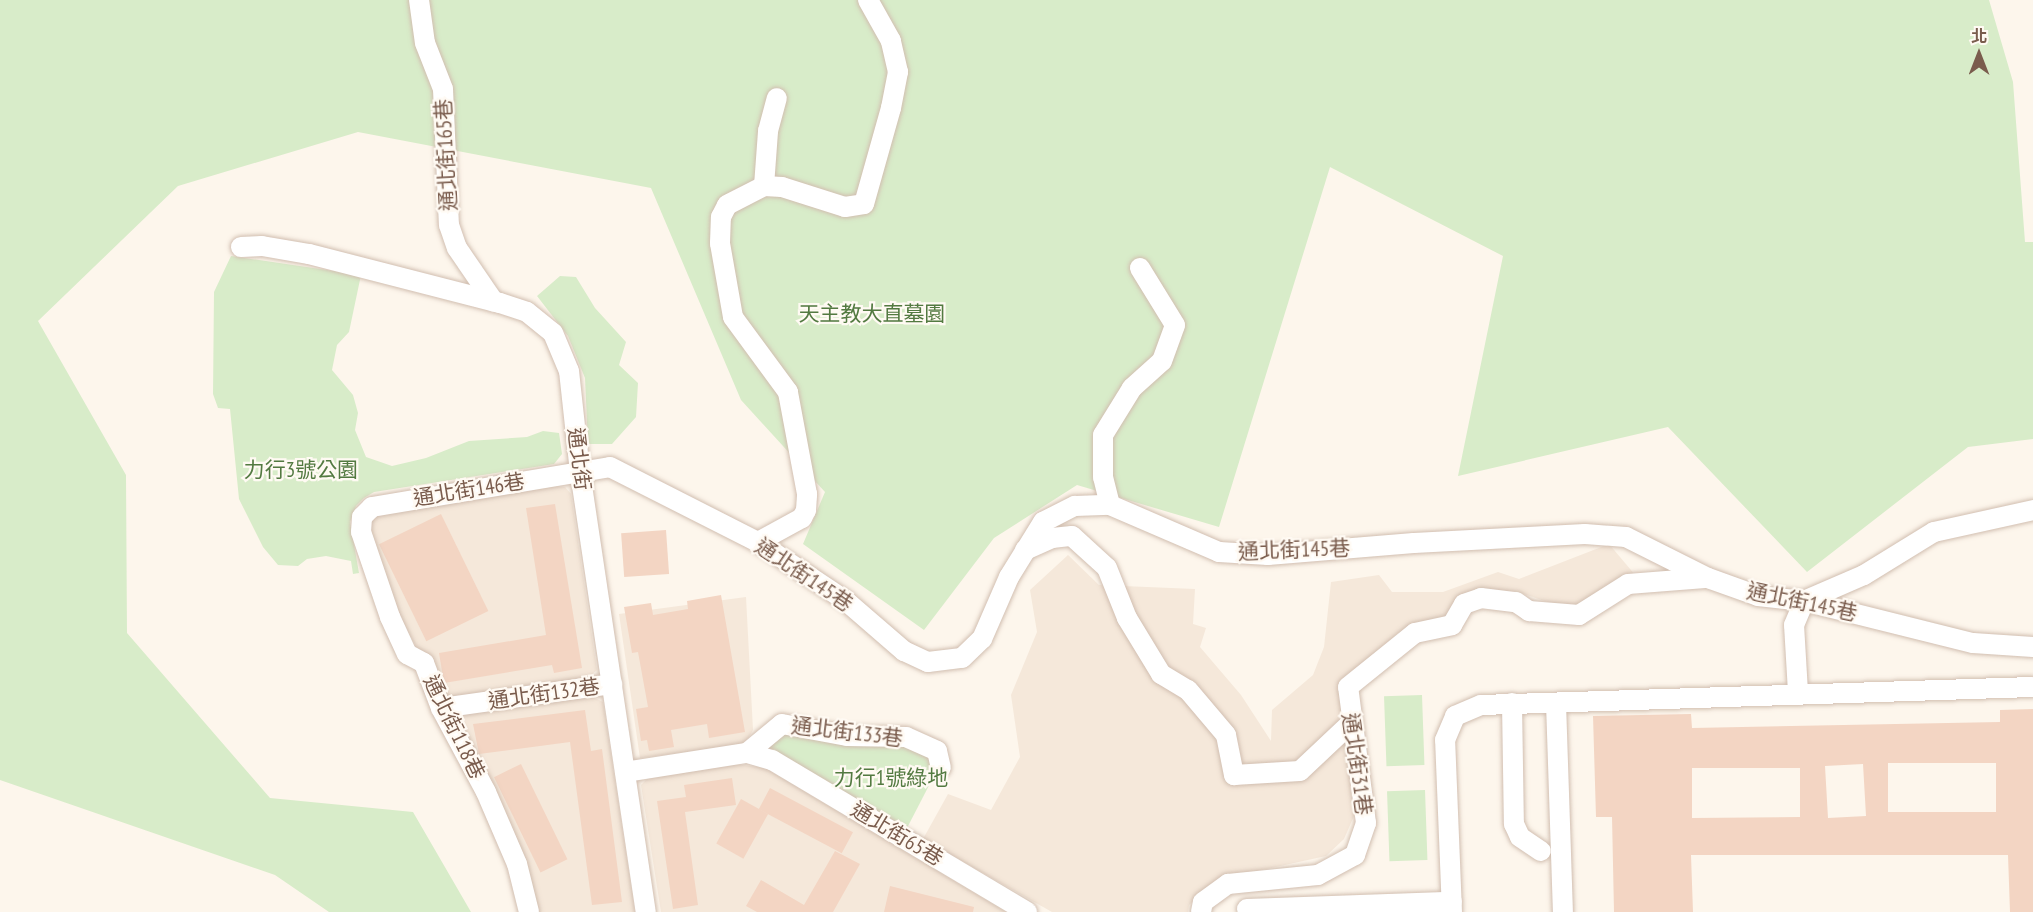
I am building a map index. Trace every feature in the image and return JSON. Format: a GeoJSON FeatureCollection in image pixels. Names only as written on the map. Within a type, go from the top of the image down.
{"type":"FeatureCollection","features":[{"type":"Feature","properties":{"kind":"street","name":"通北街165巷"},"geometry":{"type":"LineString","coordinates":[[419,0],[425,43],[444,98],[450,225],[457,248],[494,302]]}},
{"type":"Feature","properties":{"kind":"street"},"geometry":{"type":"LineString","coordinates":[[758,542],[801,518],[806,510],[807,494],[788,392],[733,316],[720,243],[721,217],[727,205],[764,186],[782,187],[845,207],[864,204],[897,72],[891,41],[868,0]]}},
{"type":"Feature","properties":{"kind":"street"},"geometry":{"type":"LineString","coordinates":[[764,186],[768,131],[777,98]]}},
{"type":"Feature","properties":{"kind":"street","name":"通北街"},"geometry":{"type":"LineString","coordinates":[[241,247],[262,246],[309,254],[494,302],[527,312],[554,333],[569,371],[580,472],[646,912]]}},
{"type":"Feature","properties":{"kind":"street"},"geometry":{"type":"LineString","coordinates":[[1110,505],[1103,477],[1102,435],[1132,388],[1162,361],[1175,325],[1140,268]]}},
{"type":"Feature","properties":{"kind":"street","name":"通北街145巷"},"geometry":{"type":"LineString","coordinates":[[580,472],[610,467],[758,542],[846,601],[904,651],[928,662],[962,657],[982,639],[1025,550],[1043,522],[1075,506],[1110,505],[1219,552],[1268,555],[1414,543],[1585,534],[1626,537],[1708,578],[1758,596],[1804,601],[1973,643],[2033,647]]}},
{"type":"Feature","properties":{"kind":"street","name":"通北街146巷"},"geometry":{"type":"LineString","coordinates":[[362,517],[386,503],[580,472]]}},
{"type":"Feature","properties":{"kind":"street"},"geometry":{"type":"LineString","coordinates":[[1798,692],[1794,625],[1804,601],[1864,575],[1934,532],[2033,510]]}},
{"type":"Feature","properties":{"kind":"street","name":"通北街118巷"},"geometry":{"type":"LineString","coordinates":[[362,517],[362,532],[390,617],[407,654],[424,663],[441,708],[486,792],[517,864],[529,912]]}},
{"type":"Feature","properties":{"kind":"street"},"geometry":{"type":"LineString","coordinates":[[1025,550],[1052,538],[1072,536],[1107,568],[1127,618],[1161,674],[1188,690],[1226,735],[1234,775],[1300,771],[1351,723]]}},
{"type":"Feature","properties":{"kind":"street","name":"通北街31巷"},"geometry":{"type":"LineString","coordinates":[[1201,912],[1203,902],[1228,884],[1318,874],[1355,855],[1366,823],[1348,687],[1415,633],[1452,625],[1464,604],[1481,598],[1516,602],[1529,610],[1579,615],[1628,584],[1708,578]]}},
{"type":"Feature","properties":{"kind":"street","name":"通北街132巷"},"geometry":{"type":"LineString","coordinates":[[441,708],[612,684]]}},
{"type":"Feature","properties":{"kind":"street"},"geometry":{"type":"LineString","coordinates":[[1247,909],[1452,907],[1445,740],[1455,716],[1481,705],[1798,692],[2033,687]]}},
{"type":"Feature","properties":{"kind":"street"},"geometry":{"type":"LineString","coordinates":[[1512,703],[1514,824],[1520,837],[1541,851]]}},
{"type":"Feature","properties":{"kind":"street"},"geometry":{"type":"LineString","coordinates":[[1556,703],[1563,912]]}},
{"type":"Feature","properties":{"kind":"street","name":"通北街133巷"},"geometry":{"type":"LineString","coordinates":[[747,753],[782,724],[847,736],[906,737],[937,751],[941,768]]}},
{"type":"Feature","properties":{"kind":"street","name":"通北街65巷"},"geometry":{"type":"LineString","coordinates":[[625,772],[747,753],[772,760],[1027,912]]}},
{"type":"Feature","properties":{"kind":"shaded area"},"geometry":{"type":"Polygon","coordinates":[[[551,486],[565,487],[571,494],[597,670],[589,677],[444,698],[386,591],[369,522],[378,514],[551,486]]]}},
{"type":"Feature","properties":{"kind":"shaded area"},"geometry":{"type":"Polygon","coordinates":[[[1609,544],[1636,576],[1583,605],[1559,606],[1515,591],[1472,594],[1441,625],[1398,633],[1341,684],[1357,809],[1344,839],[1326,856],[1220,879],[1189,905],[1188,912],[1052,912],[923,839],[948,794],[991,810],[1020,757],[1011,695],[1037,632],[1030,590],[1068,555],[1099,585],[1195,589],[1193,624],[1206,628],[1200,647],[1241,695],[1271,741],[1272,710],[1313,675],[1324,647],[1331,582],[1379,575],[1392,592],[1443,592],[1498,572],[1519,579],[1609,544]]]}},
{"type":"Feature","properties":{"kind":"shaded area"},"geometry":{"type":"Polygon","coordinates":[[[746,597],[753,730],[745,744],[640,758],[619,614],[746,597]]]}},
{"type":"Feature","properties":{"kind":"shaded area"},"geometry":{"type":"Polygon","coordinates":[[[593,697],[603,702],[635,912],[538,912],[456,721],[458,715],[593,697]]]}},
{"type":"Feature","properties":{"kind":"shaded area"},"geometry":{"type":"Polygon","coordinates":[[[735,764],[765,768],[1006,912],[661,912],[641,785],[649,777],[735,764]]]}},
{"type":"Feature","properties":{"kind":"green space","name":"天主教大直墓園"},"geometry":{"type":"Polygon","coordinates":[[[0,0],[1989,0],[2013,82],[2025,242],[2033,242],[2033,439],[1968,447],[1807,572],[1668,427],[1458,476],[1503,256],[1330,167],[1219,527],[1077,485],[994,538],[924,630],[803,544],[825,492],[741,400],[651,188],[358,132],[178,186],[38,321],[126,475],[127,633],[270,798],[413,812],[471,912],[329,912],[275,875],[0,780],[0,0]]]}},
{"type":"Feature","properties":{"kind":"green space","name":"力行3號公園"},"geometry":{"type":"Polygon","coordinates":[[[231,256],[361,275],[349,332],[337,345],[332,370],[353,395],[358,413],[355,430],[366,457],[392,466],[426,458],[469,441],[527,437],[543,431],[559,433],[562,454],[554,464],[374,492],[356,506],[350,522],[359,573],[353,574],[351,561],[326,556],[307,559],[298,566],[278,565],[263,547],[239,499],[230,409],[218,408],[213,394],[214,292],[231,256]]]}},
{"type":"Feature","properties":{"kind":"green space"},"geometry":{"type":"Polygon","coordinates":[[[560,276],[576,277],[595,308],[626,342],[619,365],[638,383],[636,417],[612,444],[588,444],[585,378],[568,336],[537,296],[560,276]]]}},
{"type":"Feature","properties":{"kind":"green space"},"geometry":{"type":"Polygon","coordinates":[[[1422,695],[1424,765],[1386,766],[1384,696],[1422,695]]]}},
{"type":"Feature","properties":{"kind":"green space","name":"力行1號綠地"},"geometry":{"type":"Polygon","coordinates":[[[781,733],[876,740],[932,752],[937,770],[907,828],[764,746],[781,733]]]}},
{"type":"Feature","properties":{"kind":"green space"},"geometry":{"type":"Polygon","coordinates":[[[1425,790],[1427,860],[1389,861],[1387,791],[1425,790]]]}},
{"type":"Feature","properties":{"kind":"building"},"geometry":{"type":"Polygon","coordinates":[[[555,504],[582,668],[554,673],[552,665],[444,683],[439,653],[546,635],[526,508],[555,504]]]}},
{"type":"Feature","properties":{"kind":"building"},"geometry":{"type":"Polygon","coordinates":[[[441,514],[488,611],[426,641],[379,544],[441,514]]]}},
{"type":"Feature","properties":{"kind":"building"},"geometry":{"type":"Polygon","coordinates":[[[666,530],[669,574],[624,577],[621,533],[666,530]]]}},
{"type":"Feature","properties":{"kind":"building"},"geometry":{"type":"Polygon","coordinates":[[[721,595],[745,732],[709,738],[707,724],[671,730],[674,747],[649,751],[647,740],[641,741],[636,709],[648,707],[638,652],[632,653],[624,607],[651,603],[653,615],[688,609],[687,601],[721,595]]]}},
{"type":"Feature","properties":{"kind":"building"},"geometry":{"type":"Polygon","coordinates":[[[2033,709],[2033,912],[2010,912],[2008,855],[1691,855],[1693,912],[1614,912],[1612,817],[1596,817],[1593,716],[1691,714],[1692,728],[2000,722],[2000,710],[2033,709]],[[1888,763],[1888,812],[1996,812],[1996,763],[1888,763]],[[1863,764],[1825,766],[1828,818],[1866,816],[1863,764]],[[1692,768],[1692,818],[1800,817],[1800,768],[1692,768]]]}},
{"type":"Feature","properties":{"kind":"building"},"geometry":{"type":"Polygon","coordinates":[[[585,710],[591,751],[602,749],[622,902],[592,905],[570,742],[479,754],[473,724],[585,710]]]}},
{"type":"Feature","properties":{"kind":"building"},"geometry":{"type":"Polygon","coordinates":[[[521,764],[567,859],[541,872],[494,777],[521,764]]]}},
{"type":"Feature","properties":{"kind":"building"},"geometry":{"type":"Polygon","coordinates":[[[732,778],[736,805],[685,812],[698,905],[673,909],[657,801],[686,797],[684,785],[732,778]]]}},
{"type":"Feature","properties":{"kind":"building"},"geometry":{"type":"Polygon","coordinates":[[[770,788],[853,832],[842,853],[759,809],[770,788]]]}},
{"type":"Feature","properties":{"kind":"building"},"geometry":{"type":"Polygon","coordinates":[[[741,799],[768,814],[743,859],[716,844],[741,799]]]}},
{"type":"Feature","properties":{"kind":"building"},"geometry":{"type":"Polygon","coordinates":[[[835,851],[860,864],[833,912],[757,912],[746,906],[761,880],[804,905],[835,851]]]}},
{"type":"Feature","properties":{"kind":"building"},"geometry":{"type":"Polygon","coordinates":[[[890,886],[974,907],[973,912],[884,912],[890,886]]]}}]}
